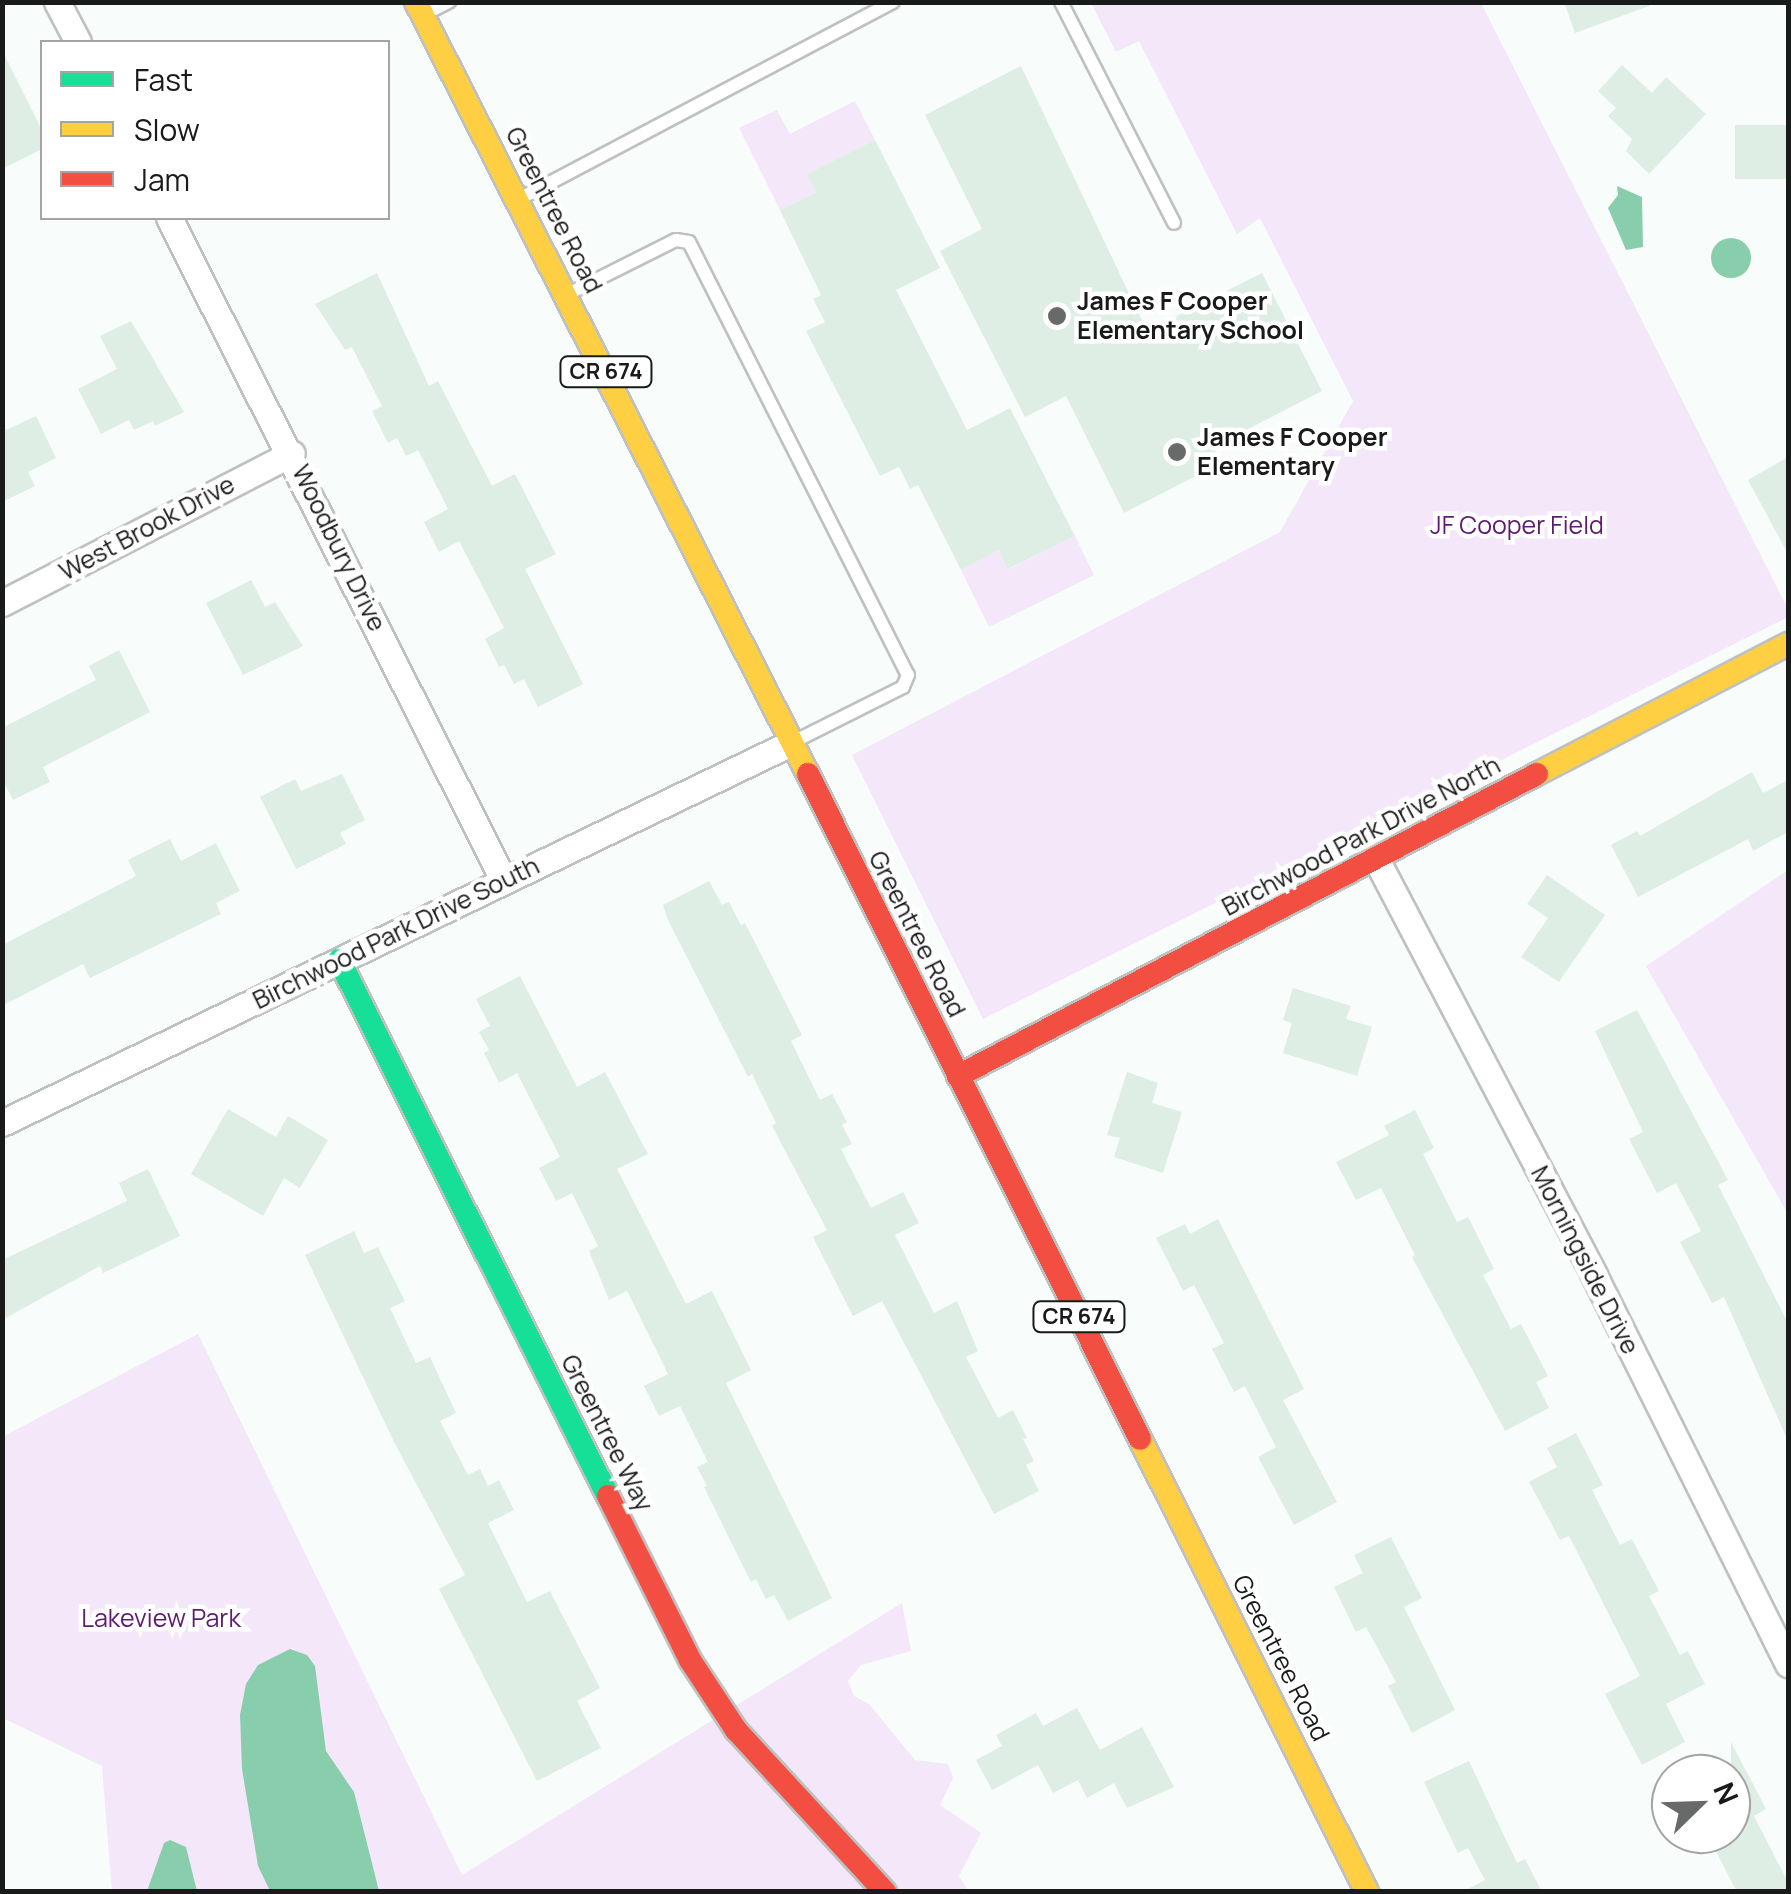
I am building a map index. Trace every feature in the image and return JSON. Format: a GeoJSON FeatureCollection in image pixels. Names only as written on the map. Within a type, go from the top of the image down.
{"type":"FeatureCollection","features":[{"type":"Feature","properties":{"kind":"main road","name":"Greentree Road"},"geometry":{"type":"LineString","coordinates":[[420,9],[568,295],[1367,1892]]}},
{"type":"Feature","properties":{"kind":"main road","name":"Birchwood Park Drive North"},"geometry":{"type":"LineString","coordinates":[[958,1076],[1788,644]]}},
{"type":"Feature","properties":{"kind":"main road","name":"Greentree Way"},"geometry":{"type":"LineString","coordinates":[[339,960],[690,1660],[736,1730],[885,1892]]}},
{"type":"Feature","properties":{"kind":"street"},"geometry":{"type":"LineString","coordinates":[[57,2],[77,40]]}},
{"type":"Feature","properties":{"kind":"street","name":"Woodbury Drive"},"geometry":{"type":"LineString","coordinates":[[170,220],[292,452],[504,881]]}},
{"type":"Feature","properties":{"kind":"street","name":"West Brook Drive"},"geometry":{"type":"LineString","coordinates":[[2,603],[292,452]]}},
{"type":"Feature","properties":{"kind":"street","name":"Birchwood Park Drive South"},"geometry":{"type":"LineString","coordinates":[[2,1123],[791,743]]}},
{"type":"Feature","properties":{"kind":"street","name":"Morningside Drive"},"geometry":{"type":"LineString","coordinates":[[1376,860],[1594,1275],[1788,1664]]}},
{"type":"Feature","properties":{"kind":"lane"},"geometry":{"type":"LineString","coordinates":[[420,9],[449,2]]}},
{"type":"Feature","properties":{"kind":"lane"},"geometry":{"type":"LineString","coordinates":[[518,199],[893,2]]}},
{"type":"Feature","properties":{"kind":"lane"},"geometry":{"type":"LineString","coordinates":[[1061,2],[1174,223]]}},
{"type":"Feature","properties":{"kind":"lane"},"geometry":{"type":"LineString","coordinates":[[568,295],[676,240],[689,242],[908,675],[903,687],[791,743]]}},
{"type":"Feature","properties":{"kind":"green space","name":"JF Cooper Field"},"geometry":{"type":"Polygon","coordinates":[[[1091,3],[1481,3],[1788,609],[1788,617],[983,1019],[852,755],[1280,532],[1353,401],[1260,218],[1237,234],[1139,41],[1116,52],[1091,3]]]}},
{"type":"Feature","properties":{"kind":"green space"},"geometry":{"type":"Polygon","coordinates":[[[855,101],[875,140],[808,174],[816,192],[780,210],[739,128],[777,110],[790,134],[855,101]]]}},
{"type":"Feature","properties":{"kind":"green space"},"geometry":{"type":"Polygon","coordinates":[[[1075,536],[1094,575],[989,627],[961,570],[999,550],[1009,569],[1075,536]]]}},
{"type":"Feature","properties":{"kind":"green space"},"geometry":{"type":"Polygon","coordinates":[[[1788,870],[1788,1214],[1646,966],[1788,870]]]}},
{"type":"Feature","properties":{"kind":"green space","name":"Lakeview Park"},"geometry":{"type":"Polygon","coordinates":[[[198,1334],[462,1875],[902,1603],[911,1651],[861,1665],[848,1681],[854,1696],[869,1704],[915,1760],[948,1764],[953,1778],[940,1805],[981,1833],[959,1876],[968,1891],[112,1891],[102,1766],[3,1718],[2,1437],[198,1334]]]}},
{"type":"Feature","properties":{"kind":"shaded area"},"geometry":{"type":"Polygon","coordinates":[[[1617,186],[1642,197],[1643,247],[1626,250],[1608,208],[1618,195],[1617,186]]]}},
{"type":"Feature","properties":{"kind":"shaded area"},"geometry":{"type":"Polygon","coordinates":[[[1731,238],[1745,244],[1751,258],[1745,272],[1731,278],[1717,272],[1711,258],[1717,244],[1731,238]]]}},
{"type":"Feature","properties":{"kind":"shaded area"},"geometry":{"type":"Polygon","coordinates":[[[290,1649],[307,1655],[315,1666],[326,1751],[354,1792],[379,1891],[270,1891],[258,1866],[242,1769],[240,1715],[246,1684],[258,1665],[290,1649]]]}},
{"type":"Feature","properties":{"kind":"shaded area"},"geometry":{"type":"Polygon","coordinates":[[[170,1840],[186,1847],[197,1891],[147,1891],[164,1843],[170,1840]]]}},
{"type":"Feature","properties":{"kind":"building"},"geometry":{"type":"Polygon","coordinates":[[[1564,2],[1649,2],[1649,6],[1575,33],[1564,2]]]}},
{"type":"Feature","properties":{"kind":"building"},"geometry":{"type":"Polygon","coordinates":[[[2,50],[40,126],[40,150],[2,169],[2,50]]]}},
{"type":"Feature","properties":{"kind":"building"},"geometry":{"type":"Polygon","coordinates":[[[1622,65],[1652,93],[1666,77],[1706,114],[1649,174],[1626,151],[1632,139],[1608,116],[1616,108],[1598,91],[1622,65]]]}},
{"type":"Feature","properties":{"kind":"building"},"geometry":{"type":"Polygon","coordinates":[[[1021,66],[1147,331],[1262,273],[1322,391],[1213,447],[1221,463],[1124,513],[1066,396],[1025,417],[940,251],[982,229],[925,115],[1021,66]]]}},
{"type":"Feature","properties":{"kind":"building"},"geometry":{"type":"Polygon","coordinates":[[[1735,125],[1788,125],[1788,179],[1735,179],[1735,125]]]}},
{"type":"Feature","properties":{"kind":"building"},"geometry":{"type":"Polygon","coordinates":[[[875,140],[940,268],[896,290],[967,430],[1010,408],[1075,536],[1008,569],[999,550],[961,570],[918,485],[910,489],[899,467],[880,476],[806,331],[825,322],[813,299],[821,295],[780,210],[816,192],[807,174],[875,140]]]}},
{"type":"Feature","properties":{"kind":"building"},"geometry":{"type":"Polygon","coordinates":[[[377,273],[429,386],[438,381],[492,486],[515,474],[556,554],[525,569],[583,684],[538,707],[524,679],[514,684],[504,665],[499,667],[485,639],[504,628],[459,541],[439,552],[424,522],[448,509],[418,450],[406,456],[397,438],[388,443],[372,411],[382,406],[352,347],[345,350],[315,304],[377,273]]]}},
{"type":"Feature","properties":{"kind":"building"},"geometry":{"type":"Polygon","coordinates":[[[131,321],[184,412],[155,426],[153,421],[134,430],[129,420],[101,434],[78,389],[117,369],[100,336],[131,321]]]}},
{"type":"Feature","properties":{"kind":"building"},"geometry":{"type":"Polygon","coordinates":[[[36,416],[56,458],[28,472],[35,486],[2,502],[2,423],[6,430],[36,416]]]}},
{"type":"Feature","properties":{"kind":"building"},"geometry":{"type":"Polygon","coordinates":[[[1788,457],[1788,554],[1748,480],[1788,457]]]}},
{"type":"Feature","properties":{"kind":"building"},"geometry":{"type":"Polygon","coordinates":[[[251,580],[265,607],[275,602],[303,646],[243,675],[206,603],[251,580]]]}},
{"type":"Feature","properties":{"kind":"building"},"geometry":{"type":"Polygon","coordinates":[[[119,650],[150,712],[43,767],[50,782],[13,800],[2,779],[2,728],[96,680],[89,666],[119,650]]]}},
{"type":"Feature","properties":{"kind":"building"},"geometry":{"type":"Polygon","coordinates":[[[1752,772],[1763,793],[1788,780],[1788,832],[1753,851],[1748,839],[1638,897],[1611,845],[1637,831],[1640,836],[1752,772]]]}},
{"type":"Feature","properties":{"kind":"building"},"geometry":{"type":"Polygon","coordinates":[[[342,774],[365,820],[340,833],[346,844],[296,869],[260,797],[295,779],[301,791],[342,774]]]}},
{"type":"Feature","properties":{"kind":"building"},"geometry":{"type":"Polygon","coordinates":[[[170,839],[181,861],[216,843],[240,891],[216,903],[221,914],[90,978],[83,964],[2,1006],[2,945],[136,876],[128,860],[170,839]]]}},
{"type":"Feature","properties":{"kind":"building"},"geometry":{"type":"Polygon","coordinates":[[[1547,875],[1605,915],[1559,982],[1521,957],[1548,918],[1527,904],[1547,875]]]}},
{"type":"Feature","properties":{"kind":"building"},"geometry":{"type":"Polygon","coordinates":[[[709,881],[722,905],[729,902],[741,925],[745,923],[802,1035],[791,1041],[820,1100],[832,1094],[847,1122],[842,1125],[852,1144],[841,1149],[871,1208],[903,1192],[919,1223],[895,1235],[934,1313],[957,1301],[978,1351],[966,1357],[998,1418],[1013,1410],[1027,1438],[1023,1439],[1034,1461],[1026,1465],[1039,1491],[994,1514],[882,1301],[853,1316],[813,1237],[827,1230],[772,1126],[776,1123],[752,1074],[748,1077],[668,920],[663,905],[709,881]]]}},
{"type":"Feature","properties":{"kind":"building"},"geometry":{"type":"Polygon","coordinates":[[[520,976],[577,1087],[605,1072],[648,1154],[617,1169],[686,1304],[712,1291],[751,1370],[726,1383],[832,1598],[788,1621],[774,1595],[766,1599],[756,1579],[751,1582],[704,1487],[707,1486],[697,1467],[708,1462],[680,1406],[659,1416],[644,1386],[668,1374],[627,1291],[609,1300],[589,1251],[598,1246],[572,1193],[556,1201],[539,1168],[560,1157],[517,1073],[499,1083],[484,1053],[489,1050],[479,1032],[490,1026],[476,999],[520,976]]]}},
{"type":"Feature","properties":{"kind":"building"},"geometry":{"type":"Polygon","coordinates":[[[1293,988],[1351,1006],[1346,1019],[1372,1027],[1357,1076],[1283,1053],[1292,1023],[1283,1020],[1293,988]]]}},
{"type":"Feature","properties":{"kind":"building"},"geometry":{"type":"Polygon","coordinates":[[[1637,1010],[1728,1180],[1718,1185],[1788,1323],[1788,1441],[1724,1297],[1712,1303],[1680,1242],[1701,1231],[1676,1183],[1657,1193],[1629,1139],[1643,1132],[1595,1031],[1637,1010]]]}},
{"type":"Feature","properties":{"kind":"building"},"geometry":{"type":"Polygon","coordinates":[[[1127,1072],[1158,1083],[1152,1103],[1182,1112],[1163,1173],[1114,1157],[1120,1138],[1107,1135],[1127,1072]]]}},
{"type":"Feature","properties":{"kind":"building"},"geometry":{"type":"Polygon","coordinates":[[[228,1109],[276,1137],[288,1116],[328,1140],[300,1188],[284,1178],[263,1216],[191,1174],[228,1109]]]}},
{"type":"Feature","properties":{"kind":"building"},"geometry":{"type":"Polygon","coordinates":[[[1415,1110],[1434,1148],[1423,1154],[1457,1222],[1468,1217],[1494,1269],[1483,1275],[1511,1329],[1521,1324],[1548,1376],[1536,1382],[1549,1408],[1505,1431],[1412,1257],[1415,1255],[1381,1188],[1356,1200],[1336,1162],[1389,1135],[1384,1126],[1415,1110]]]}},
{"type":"Feature","properties":{"kind":"building"},"geometry":{"type":"Polygon","coordinates":[[[148,1169],[180,1236],[103,1273],[100,1266],[2,1320],[2,1260],[127,1201],[119,1183],[148,1169]]]}},
{"type":"Feature","properties":{"kind":"building"},"geometry":{"type":"Polygon","coordinates":[[[1218,1219],[1304,1389],[1283,1400],[1337,1502],[1294,1525],[1258,1457],[1276,1447],[1245,1386],[1234,1392],[1212,1349],[1224,1343],[1194,1285],[1183,1291],[1156,1238],[1185,1224],[1190,1234],[1218,1219]]]}},
{"type":"Feature","properties":{"kind":"building"},"geometry":{"type":"Polygon","coordinates":[[[354,1231],[364,1253],[378,1247],[405,1301],[390,1308],[416,1363],[430,1357],[456,1413],[440,1421],[468,1475],[480,1469],[488,1486],[499,1480],[514,1510],[488,1523],[527,1602],[550,1591],[600,1688],[577,1701],[601,1748],[537,1781],[439,1589],[465,1575],[394,1442],[305,1255],[354,1231]]]}},
{"type":"Feature","properties":{"kind":"building"},"geometry":{"type":"Polygon","coordinates":[[[1576,1433],[1603,1485],[1592,1490],[1620,1545],[1632,1539],[1659,1591],[1649,1596],[1680,1655],[1688,1651],[1705,1684],[1666,1704],[1685,1742],[1663,1754],[1651,1754],[1651,1760],[1642,1765],[1605,1694],[1640,1676],[1569,1536],[1560,1540],[1529,1482],[1557,1467],[1547,1448],[1576,1433]]]}},
{"type":"Feature","properties":{"kind":"building"},"geometry":{"type":"Polygon","coordinates":[[[1391,1537],[1422,1598],[1404,1607],[1455,1710],[1412,1733],[1388,1686],[1396,1682],[1366,1627],[1356,1632],[1334,1587],[1363,1573],[1354,1555],[1391,1537]]]}},
{"type":"Feature","properties":{"kind":"building"},"geometry":{"type":"Polygon","coordinates":[[[1077,1708],[1100,1750],[1142,1727],[1174,1787],[1127,1808],[1114,1783],[1087,1798],[1078,1780],[1053,1793],[1038,1765],[992,1790],[976,1760],[1002,1746],[996,1735],[1036,1713],[1043,1726],[1077,1708]]]}},
{"type":"Feature","properties":{"kind":"building"},"geometry":{"type":"Polygon","coordinates":[[[1469,1761],[1517,1863],[1525,1859],[1542,1892],[1462,1892],[1485,1880],[1468,1848],[1458,1853],[1424,1782],[1469,1761]]]}},
{"type":"Feature","properties":{"kind":"building"},"geometry":{"type":"Polygon","coordinates":[[[1751,1780],[1766,1809],[1754,1816],[1788,1882],[1788,1892],[1737,1892],[1717,1854],[1751,1854],[1751,1780]]]}},
{"type":"Feature","properties":{"kind":"traffic: fast"},"geometry":{"type":"LineString","coordinates":[[339,960],[608,1496]]}},
{"type":"Feature","properties":{"kind":"traffic: slow"},"geometry":{"type":"LineString","coordinates":[[416,2],[808,774]]}},
{"type":"Feature","properties":{"kind":"traffic: slow"},"geometry":{"type":"LineString","coordinates":[[1537,774],[1788,644]]}},
{"type":"Feature","properties":{"kind":"traffic: slow"},"geometry":{"type":"LineString","coordinates":[[1140,1439],[1367,1892]]}},
{"type":"Feature","properties":{"kind":"traffic: jam"},"geometry":{"type":"LineString","coordinates":[[808,774],[1140,1439]]}},
{"type":"Feature","properties":{"kind":"traffic: jam"},"geometry":{"type":"LineString","coordinates":[[958,1076],[1537,774]]}},
{"type":"Feature","properties":{"kind":"traffic: jam"},"geometry":{"type":"LineString","coordinates":[[608,1496],[690,1660],[736,1730],[885,1892]]}},
{"type":"Feature","properties":{"kind":"place","name":"James F Cooper Elementary School"},"geometry":{"type":"Point","coordinates":[1057,316]}},
{"type":"Feature","properties":{"kind":"place","name":"James F Cooper Elementary"},"geometry":{"type":"Point","coordinates":[1177,452]}}]}
